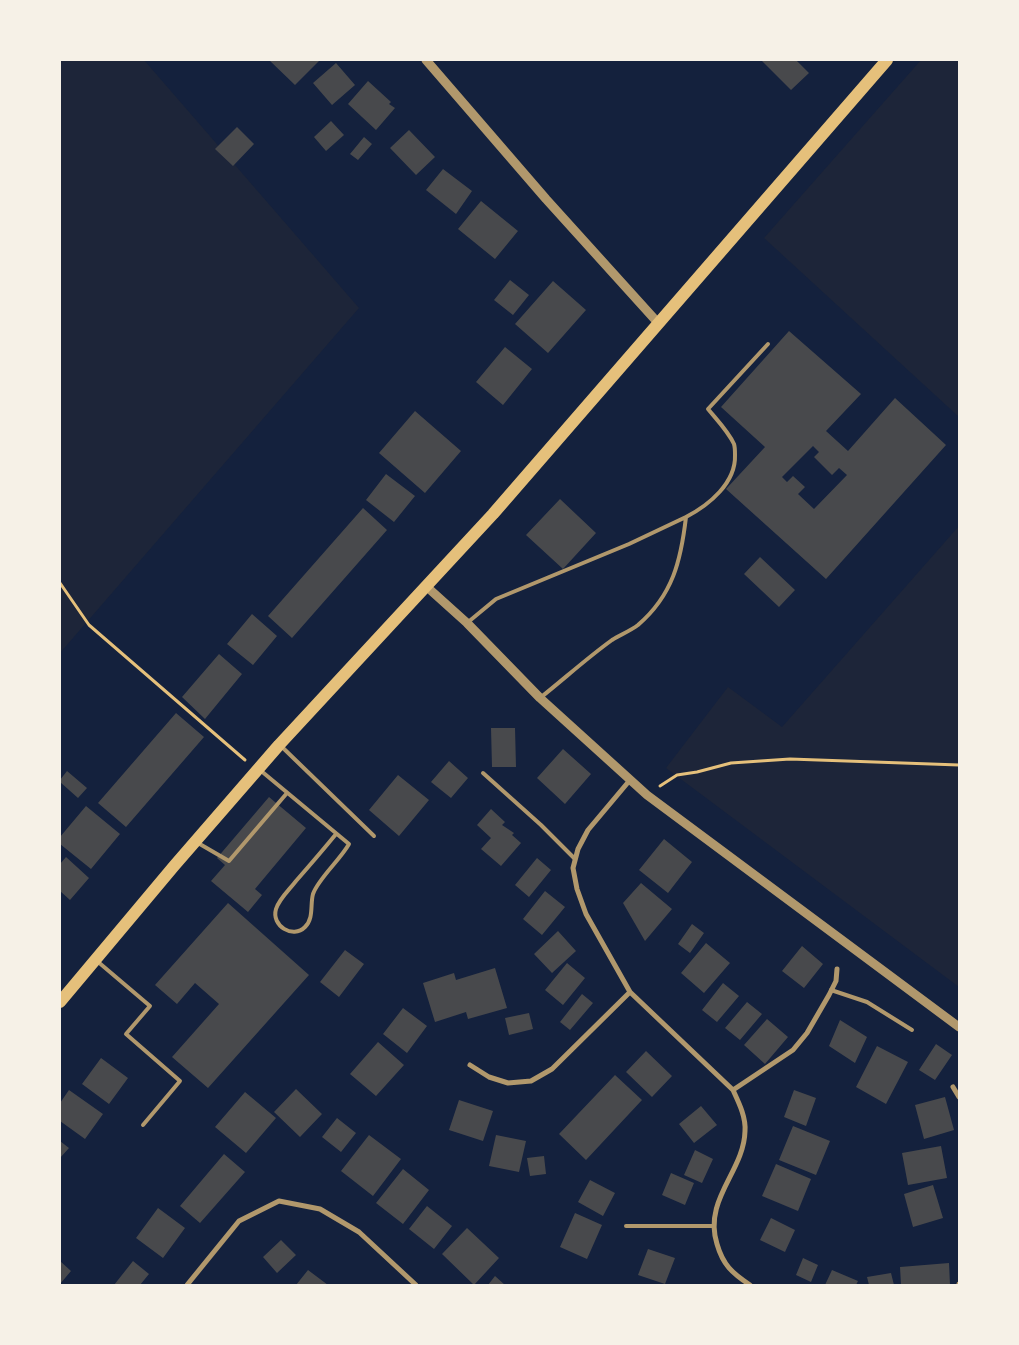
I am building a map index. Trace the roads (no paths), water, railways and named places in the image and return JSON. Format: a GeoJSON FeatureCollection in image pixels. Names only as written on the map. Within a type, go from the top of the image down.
{"type":"FeatureCollection","features":[{"type":"Feature","properties":{"kind":"main road"},"geometry":{"type":"LineString","coordinates":[[60,1002],[258,769],[498,508],[887,60]]}},
{"type":"Feature","properties":{"kind":"street"},"geometry":{"type":"LineString","coordinates":[[426,60],[540,192],[659,324]]}},
{"type":"Feature","properties":{"kind":"street"},"geometry":{"type":"LineString","coordinates":[[427,587],[467,623],[540,698],[647,795],[959,1027]]}},
{"type":"Feature","properties":{"kind":"street"},"geometry":{"type":"LineString","coordinates":[[630,780],[588,830],[578,849],[573,868],[577,889],[586,914],[630,992],[733,1090],[744,1118],[745,1131],[742,1149],[716,1206],[714,1237],[721,1258],[737,1277],[750,1285]]}},
{"type":"Feature","properties":{"kind":"street"},"geometry":{"type":"LineString","coordinates":[[733,1090],[793,1050],[807,1033],[836,981],[837,969]]}},
{"type":"Feature","properties":{"kind":"street"},"geometry":{"type":"LineString","coordinates":[[470,1065],[489,1077],[508,1083],[531,1081],[552,1070],[630,992]]}},
{"type":"Feature","properties":{"kind":"street"},"geometry":{"type":"LineString","coordinates":[[953,1087],[959,1097]]}},
{"type":"Feature","properties":{"kind":"street"},"geometry":{"type":"LineString","coordinates":[[187,1285],[239,1221],[279,1201],[320,1209],[360,1232],[416,1285]]}},
{"type":"Feature","properties":{"kind":"lane"},"geometry":{"type":"LineString","coordinates":[[467,623],[496,599],[629,544],[698,511],[716,497],[730,478],[735,462],[735,445],[725,429],[708,409],[768,344]]}},
{"type":"Feature","properties":{"kind":"lane"},"geometry":{"type":"LineString","coordinates":[[540,698],[612,640],[637,626],[658,606],[674,579],[683,544],[686,517]]}},
{"type":"Feature","properties":{"kind":"lane"},"geometry":{"type":"LineString","coordinates":[[280,745],[374,836]]}},
{"type":"Feature","properties":{"kind":"lane"},"geometry":{"type":"LineString","coordinates":[[258,769],[287,793],[348,844],[312,895],[309,923],[303,929],[291,931],[280,927],[275,918],[276,909],[285,895],[336,834]]}},
{"type":"Feature","properties":{"kind":"lane"},"geometry":{"type":"LineString","coordinates":[[483,772],[575,859]]}},
{"type":"Feature","properties":{"kind":"lane"},"geometry":{"type":"LineString","coordinates":[[195,842],[229,861],[287,793]]}},
{"type":"Feature","properties":{"kind":"lane"},"geometry":{"type":"LineString","coordinates":[[96,959],[150,1006],[126,1034],[180,1081],[143,1125]]}},
{"type":"Feature","properties":{"kind":"lane"},"geometry":{"type":"LineString","coordinates":[[831,990],[866,1002],[912,1030]]}},
{"type":"Feature","properties":{"kind":"lane"},"geometry":{"type":"LineString","coordinates":[[626,1226],[714,1226]]}}]}
